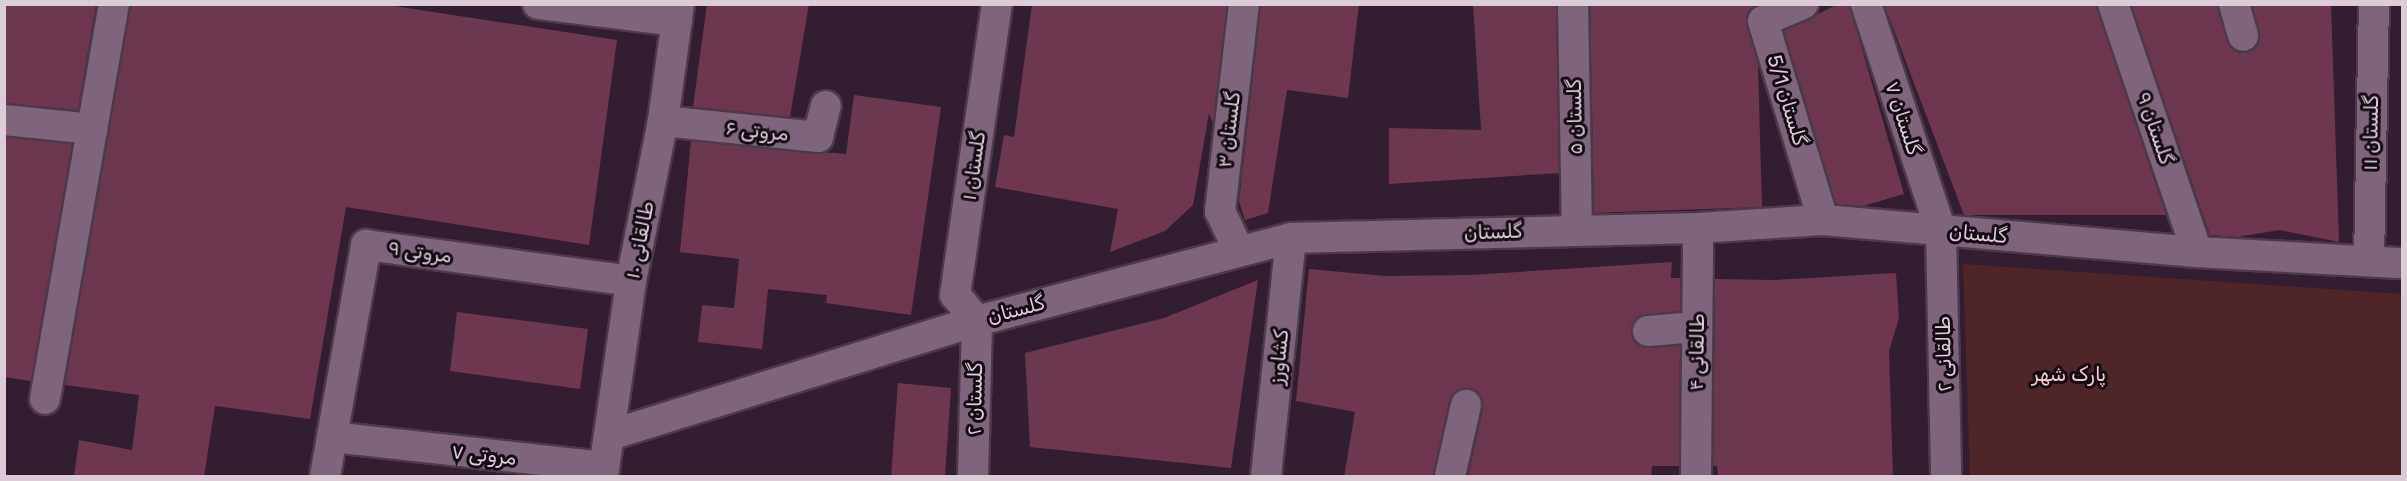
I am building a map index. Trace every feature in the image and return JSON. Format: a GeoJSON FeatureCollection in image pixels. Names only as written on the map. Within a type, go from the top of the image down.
{"type":"FeatureCollection","features":[{"type":"Feature","properties":{"kind":"street"},"geometry":{"type":"LineString","coordinates":[[45,399],[114,4]]}},
{"type":"Feature","properties":{"kind":"street"},"geometry":{"type":"LineString","coordinates":[[538,4],[678,13]]}},
{"type":"Feature","properties":{"kind":"street","name":"گلستان ۱"},"geometry":{"type":"LineString","coordinates":[[977,321],[955,295],[997,4]]}},
{"type":"Feature","properties":{"kind":"street","name":"گلستان ۳"},"geometry":{"type":"LineString","coordinates":[[1239,251],[1220,211],[1244,4]]}},
{"type":"Feature","properties":{"kind":"street","name":"گلستان ۵"},"geometry":{"type":"LineString","coordinates":[[1573,4],[1577,230]]}},
{"type":"Feature","properties":{"kind":"street","name":"گلستان 5/1"},"geometry":{"type":"LineString","coordinates":[[1803,4],[1763,21],[1823,220]]}},
{"type":"Feature","properties":{"kind":"street","name":"گلستان ۷"},"geometry":{"type":"LineString","coordinates":[[1866,4],[1941,231]]}},
{"type":"Feature","properties":{"kind":"street","name":"گلستان ۹"},"geometry":{"type":"LineString","coordinates":[[2113,4],[2197,252]]}},
{"type":"Feature","properties":{"kind":"street"},"geometry":{"type":"LineString","coordinates":[[2235,4],[2243,36]]}},
{"type":"Feature","properties":{"kind":"street","name":"گلستان ۱۱"},"geometry":{"type":"LineString","coordinates":[[2369,261],[2374,4]]}},
{"type":"Feature","properties":{"kind":"street","name":"طالقانی ۱۰"},"geometry":{"type":"LineString","coordinates":[[603,472],[631,281],[663,122],[678,13]]}},
{"type":"Feature","properties":{"kind":"street","name":"مروتی ۶"},"geometry":{"type":"LineString","coordinates":[[663,122],[818,137],[826,106]]}},
{"type":"Feature","properties":{"kind":"street"},"geometry":{"type":"LineString","coordinates":[[4,120],[93,129]]}},
{"type":"Feature","properties":{"kind":"street","name":"گلستان"},"geometry":{"type":"LineString","coordinates":[[610,435],[977,321],[1291,238],[1698,228],[1823,220],[2197,252],[2403,263]]}},
{"type":"Feature","properties":{"kind":"street","name":"طالقانی ۴"},"geometry":{"type":"LineString","coordinates":[[1696,477],[1698,228]]}},
{"type":"Feature","properties":{"kind":"street","name":"طالقانی ۲"},"geometry":{"type":"LineString","coordinates":[[1941,231],[1946,477]]}},
{"type":"Feature","properties":{"kind":"street","name":"کشاورز"},"geometry":{"type":"LineString","coordinates":[[1266,477],[1291,238]]}},
{"type":"Feature","properties":{"kind":"street","name":"مروتی ۹"},"geometry":{"type":"LineString","coordinates":[[332,437],[366,245],[631,281]]}},
{"type":"Feature","properties":{"kind":"street","name":"گلستان ۲"},"geometry":{"type":"LineString","coordinates":[[973,477],[977,321]]}},
{"type":"Feature","properties":{"kind":"street"},"geometry":{"type":"LineString","coordinates":[[1648,331],[1697,327]]}},
{"type":"Feature","properties":{"kind":"street"},"geometry":{"type":"LineString","coordinates":[[1450,477],[1466,405]]}},
{"type":"Feature","properties":{"kind":"street"},"geometry":{"type":"LineString","coordinates":[[325,477],[332,437]]}},
{"type":"Feature","properties":{"kind":"street","name":"مروتی ۷"},"geometry":{"type":"LineString","coordinates":[[332,437],[434,463],[603,472]]}},
{"type":"Feature","properties":{"kind":"green space","name":"پارک شهر"},"geometry":{"type":"Polygon","coordinates":[[[1963,264],[2402,294],[2402,476],[1970,476],[1963,264]]]}},
{"type":"Feature","properties":{"kind":"building"},"geometry":{"type":"Polygon","coordinates":[[[4,4],[96,4],[78,110],[4,103],[4,4]]]}},
{"type":"Feature","properties":{"kind":"building"},"geometry":{"type":"Polygon","coordinates":[[[131,4],[381,4],[617,40],[589,245],[346,207],[310,419],[215,406],[204,477],[74,477],[79,440],[132,450],[139,395],[65,385],[131,4]]]}},
{"type":"Feature","properties":{"kind":"building"},"geometry":{"type":"Polygon","coordinates":[[[707,4],[809,4],[790,117],[693,107],[707,4]]]}},
{"type":"Feature","properties":{"kind":"building"},"geometry":{"type":"Polygon","coordinates":[[[1032,4],[1227,4],[1213,123],[1209,113],[1193,205],[1165,231],[1110,252],[1118,209],[995,187],[1004,135],[1014,137],[1032,4]]]}},
{"type":"Feature","properties":{"kind":"building"},"geometry":{"type":"Polygon","coordinates":[[[1261,4],[1359,4],[1348,98],[1287,90],[1268,213],[1245,220],[1239,201],[1261,4]]]}},
{"type":"Feature","properties":{"kind":"building"},"geometry":{"type":"Polygon","coordinates":[[[1473,4],[1556,4],[1559,173],[1389,184],[1389,128],[1481,130],[1473,4]]]}},
{"type":"Feature","properties":{"kind":"building"},"geometry":{"type":"Polygon","coordinates":[[[1590,4],[1758,4],[1746,18],[1758,65],[1762,207],[1594,213],[1590,4]]]}},
{"type":"Feature","properties":{"kind":"building"},"geometry":{"type":"Polygon","coordinates":[[[1838,4],[1849,4],[1904,194],[1863,206],[1836,204],[1784,31],[1838,4]]]}},
{"type":"Feature","properties":{"kind":"building"},"geometry":{"type":"Polygon","coordinates":[[[1884,4],[2096,4],[2166,215],[1964,215],[1884,4]]]}},
{"type":"Feature","properties":{"kind":"building"},"geometry":{"type":"Polygon","coordinates":[[[2131,4],[2217,4],[2227,41],[2239,53],[2248,52],[2259,41],[2252,4],[2331,4],[2339,242],[2280,230],[2237,237],[2210,235],[2131,4]]]}},
{"type":"Feature","properties":{"kind":"building"},"geometry":{"type":"Polygon","coordinates":[[[854,95],[941,107],[911,315],[826,303],[827,295],[768,289],[762,349],[698,342],[702,305],[734,308],[739,259],[680,252],[691,141],[846,154],[854,95]]]}},
{"type":"Feature","properties":{"kind":"building"},"geometry":{"type":"Polygon","coordinates":[[[4,137],[72,144],[31,381],[4,377],[4,137]]]}},
{"type":"Feature","properties":{"kind":"building"},"geometry":{"type":"Polygon","coordinates":[[[1672,262],[1671,278],[1680,278],[1680,311],[1639,317],[1631,332],[1641,347],[1680,346],[1679,466],[1652,466],[1651,477],[1468,477],[1483,408],[1478,393],[1469,388],[1460,389],[1449,401],[1433,477],[1344,477],[1355,412],[1296,401],[1309,269],[1385,276],[1472,275],[1672,262]]]}},
{"type":"Feature","properties":{"kind":"building"},"geometry":{"type":"Polygon","coordinates":[[[1896,273],[1899,318],[1889,351],[1893,477],[1718,477],[1717,466],[1713,466],[1715,279],[1775,280],[1896,273]]]}},
{"type":"Feature","properties":{"kind":"building"},"geometry":{"type":"Polygon","coordinates":[[[1258,280],[1231,468],[1030,447],[1025,353],[1164,318],[1258,280]]]}},
{"type":"Feature","properties":{"kind":"building"},"geometry":{"type":"Polygon","coordinates":[[[457,312],[588,329],[580,389],[450,371],[457,312]]]}},
{"type":"Feature","properties":{"kind":"building"},"geometry":{"type":"Polygon","coordinates":[[[898,383],[951,388],[945,477],[891,477],[898,383]]]}}]}
